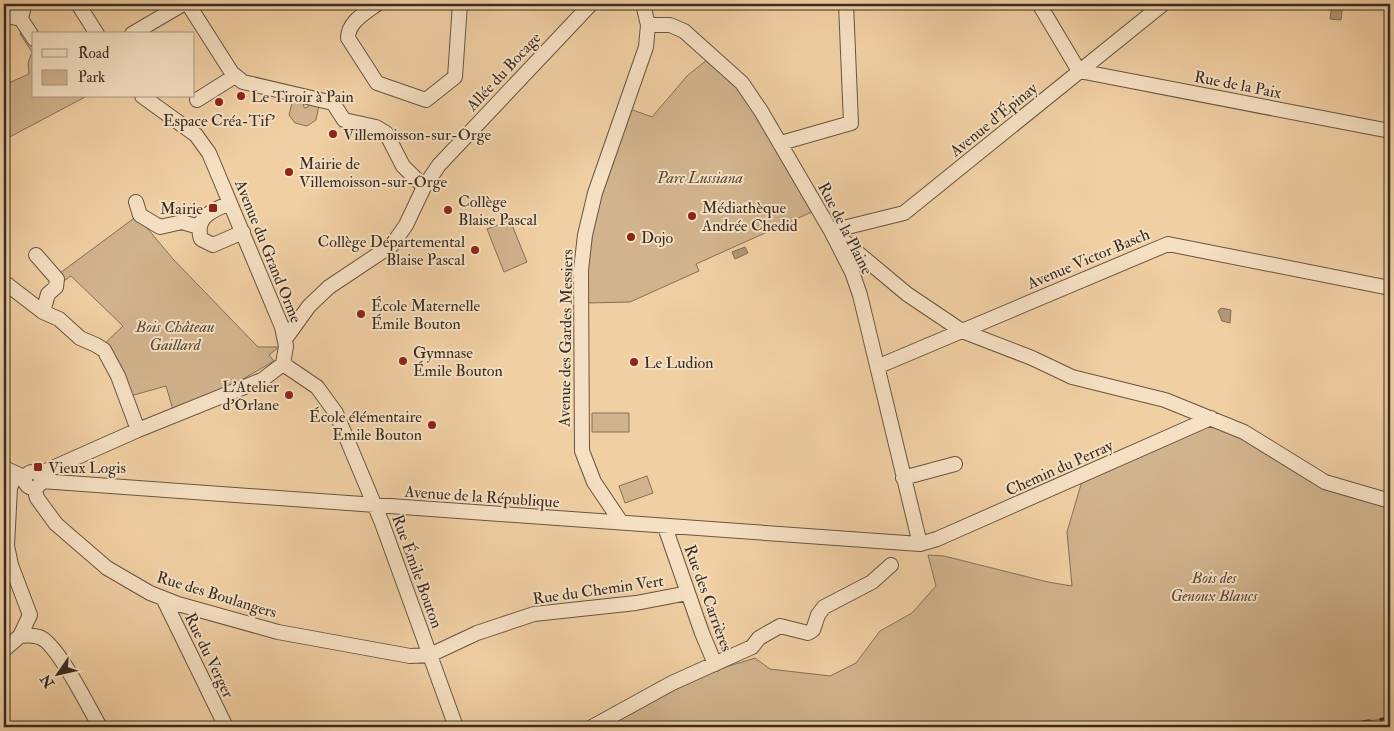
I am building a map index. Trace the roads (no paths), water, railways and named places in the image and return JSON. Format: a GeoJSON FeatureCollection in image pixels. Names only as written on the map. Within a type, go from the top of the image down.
{"type":"FeatureCollection","features":[{"type":"Feature","properties":{"kind":"street"},"geometry":{"type":"LineString","coordinates":[[78,4],[96,32]]}},
{"type":"Feature","properties":{"kind":"street"},"geometry":{"type":"LineString","coordinates":[[135,32],[183,4]]}},
{"type":"Feature","properties":{"kind":"street"},"geometry":{"type":"LineString","coordinates":[[188,4],[201,27],[235,76],[250,86],[332,103],[344,120],[376,127],[386,133],[403,166],[424,187]]}},
{"type":"Feature","properties":{"kind":"street"},"geometry":{"type":"LineString","coordinates":[[377,4],[352,24],[348,30],[348,38],[377,82],[426,100],[455,77],[460,4]]}},
{"type":"Feature","properties":{"kind":"street","name":"Allée du Bocage"},"geometry":{"type":"LineString","coordinates":[[286,338],[309,306],[329,287],[392,245],[406,225],[424,187],[449,154],[590,4]]}},
{"type":"Feature","properties":{"kind":"street","name":"Avenue des Gardes Messiers"},"geometry":{"type":"LineString","coordinates":[[621,522],[594,482],[582,451],[581,270],[588,217],[646,47],[648,25],[643,4]]}},
{"type":"Feature","properties":{"kind":"street"},"geometry":{"type":"LineString","coordinates":[[780,143],[851,124],[846,4]]}},
{"type":"Feature","properties":{"kind":"street"},"geometry":{"type":"LineString","coordinates":[[1039,4],[1079,71]]}},
{"type":"Feature","properties":{"kind":"street","name":"Avenue d'Épinay"},"geometry":{"type":"LineString","coordinates":[[834,236],[904,213],[1163,4]]}},
{"type":"Feature","properties":{"kind":"street"},"geometry":{"type":"LineString","coordinates":[[15,10],[32,36]]}},
{"type":"Feature","properties":{"kind":"street","name":"Rue de la Plaine"},"geometry":{"type":"LineString","coordinates":[[648,25],[677,27],[742,83],[780,143],[834,236],[852,272],[879,366],[903,478],[920,544]]}},
{"type":"Feature","properties":{"kind":"street","name":"Rue de la Paix"},"geometry":{"type":"LineString","coordinates":[[1079,71],[1390,131]]}},
{"type":"Feature","properties":{"kind":"street"},"geometry":{"type":"LineString","coordinates":[[196,100],[235,76]]}},
{"type":"Feature","properties":{"kind":"street","name":"Avenue du Grand Orme"},"geometry":{"type":"LineString","coordinates":[[145,98],[180,123],[202,142],[209,152],[286,338],[283,364]]}},
{"type":"Feature","properties":{"kind":"street"},"geometry":{"type":"LineString","coordinates":[[136,202],[140,215],[160,227],[182,222],[199,227]]}},
{"type":"Feature","properties":{"kind":"street"},"geometry":{"type":"LineString","coordinates":[[230,203],[209,212],[203,217],[199,227],[201,239],[213,244],[243,232]]}},
{"type":"Feature","properties":{"kind":"street"},"geometry":{"type":"LineString","coordinates":[[834,236],[840,238],[907,294],[962,331],[1024,354],[1072,377],[1165,400],[1211,418],[1244,432],[1325,482],[1390,501]]}},
{"type":"Feature","properties":{"kind":"street","name":"Avenue Victor Basch"},"geometry":{"type":"LineString","coordinates":[[879,366],[1168,244],[1390,288]]}},
{"type":"Feature","properties":{"kind":"street"},"geometry":{"type":"LineString","coordinates":[[36,255],[56,279],[56,287],[48,294],[43,312]]}},
{"type":"Feature","properties":{"kind":"street"},"geometry":{"type":"LineString","coordinates":[[852,272],[861,266],[870,264]]}},
{"type":"Feature","properties":{"kind":"street"},"geometry":{"type":"LineString","coordinates":[[4,282],[43,312],[59,320],[80,338],[96,344],[104,350],[118,376],[138,430]]}},
{"type":"Feature","properties":{"kind":"street"},"geometry":{"type":"LineString","coordinates":[[40,637],[40,629],[30,615],[8,554],[12,480],[26,478],[262,380],[283,364]]}},
{"type":"Feature","properties":{"kind":"street","name":"Rue Émile Bouton"},"geometry":{"type":"LineString","coordinates":[[283,364],[317,387],[332,405],[375,506],[456,727]]}},
{"type":"Feature","properties":{"kind":"street","name":"Chemin du Perray"},"geometry":{"type":"LineString","coordinates":[[920,544],[936,540],[1211,418]]}},
{"type":"Feature","properties":{"kind":"street"},"geometry":{"type":"LineString","coordinates":[[903,478],[955,464]]}},
{"type":"Feature","properties":{"kind":"street","name":"Avenue de la République"},"geometry":{"type":"LineString","coordinates":[[26,478],[375,506],[920,544]]}},
{"type":"Feature","properties":{"kind":"street","name":"Rue des Boulangers"},"geometry":{"type":"LineString","coordinates":[[26,478],[39,502],[56,524],[107,568],[130,583],[163,598],[278,632],[410,656],[430,655]]}},
{"type":"Feature","properties":{"kind":"street","name":"Rue des Carrières"},"geometry":{"type":"LineString","coordinates":[[592,727],[672,683],[715,664],[665,527]]}},
{"type":"Feature","properties":{"kind":"street"},"geometry":{"type":"LineString","coordinates":[[715,664],[752,647],[759,638],[780,626],[808,633],[813,630],[820,610],[872,582],[891,565]]}},
{"type":"Feature","properties":{"kind":"street","name":"Rue du Chemin Vert"},"geometry":{"type":"LineString","coordinates":[[430,655],[477,633],[534,614],[636,603],[688,593]]}},
{"type":"Feature","properties":{"kind":"street","name":"Rue du Verger"},"geometry":{"type":"LineString","coordinates":[[163,598],[226,727]]}},
{"type":"Feature","properties":{"kind":"street"},"geometry":{"type":"LineString","coordinates":[[4,650],[20,636],[30,615]]}},
{"type":"Feature","properties":{"kind":"street"},"geometry":{"type":"LineString","coordinates":[[20,636],[40,637],[63,661],[100,727]]}},
{"type":"Feature","properties":{"kind":"railway"},"geometry":{"type":"LineString","coordinates":[[1326,727],[1390,718]]}},
{"type":"Feature","properties":{"kind":"place","name":"Le Tiroir à Pain"},"geometry":{"type":"Point","coordinates":[241,96]}},
{"type":"Feature","properties":{"kind":"place","name":"Espace Créa-Tif'"},"geometry":{"type":"Point","coordinates":[219,102]}},
{"type":"Feature","properties":{"kind":"place","name":"Villemoisson-sur-Orge"},"geometry":{"type":"Point","coordinates":[333,134]}},
{"type":"Feature","properties":{"kind":"place","name":"Mairie de Villemoisson-sur-Orge"},"geometry":{"type":"Point","coordinates":[289,172]}},
{"type":"Feature","properties":{"kind":"place","name":"Mairie"},"geometry":{"type":"Point","coordinates":[213,208]}},
{"type":"Feature","properties":{"kind":"place","name":"Collège Blaise Pascal"},"geometry":{"type":"Point","coordinates":[448,210]}},
{"type":"Feature","properties":{"kind":"place","name":"Médiathèque Andrée Chedid"},"geometry":{"type":"Point","coordinates":[692,216]}},
{"type":"Feature","properties":{"kind":"place","name":"Dojo"},"geometry":{"type":"Point","coordinates":[631,237]}},
{"type":"Feature","properties":{"kind":"place","name":"Collège Départemental Blaise Pascal"},"geometry":{"type":"Point","coordinates":[475,250]}},
{"type":"Feature","properties":{"kind":"place","name":"École Maternelle Émile Bouton"},"geometry":{"type":"Point","coordinates":[361,314]}},
{"type":"Feature","properties":{"kind":"place","name":"Gymnase Émile Bouton"},"geometry":{"type":"Point","coordinates":[403,361]}},
{"type":"Feature","properties":{"kind":"place","name":"Le Ludion"},"geometry":{"type":"Point","coordinates":[634,362]}},
{"type":"Feature","properties":{"kind":"place","name":"L'Atelier d'Orlane"},"geometry":{"type":"Point","coordinates":[289,395]}},
{"type":"Feature","properties":{"kind":"place","name":"École élémentaire Emile Bouton"},"geometry":{"type":"Point","coordinates":[432,425]}},
{"type":"Feature","properties":{"kind":"place","name":"Vieux Logis"},"geometry":{"type":"Point","coordinates":[38,467]}},
{"type":"Feature","properties":{"kind":"park label","name":"Parc Lussiana"},"geometry":{"type":"Point","coordinates":[700,177]}},
{"type":"Feature","properties":{"kind":"park label","name":"Bois Château Gaillard"},"geometry":{"type":"Point","coordinates":[175,335]}},
{"type":"Feature","properties":{"kind":"park label","name":"Bois des Genoux Blancs"},"geometry":{"type":"Point","coordinates":[1214,586]}}]}
